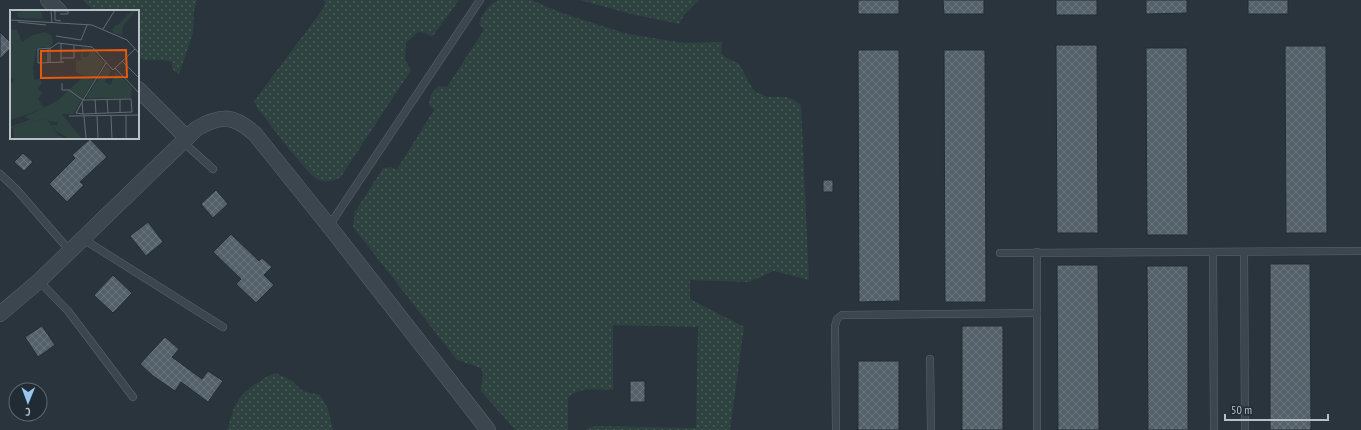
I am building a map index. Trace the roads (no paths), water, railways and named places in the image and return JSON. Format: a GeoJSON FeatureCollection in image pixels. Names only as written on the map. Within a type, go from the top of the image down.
{"type":"FeatureCollection","features":[{"type":"Feature","properties":{"kind":"street"},"geometry":{"type":"LineString","coordinates":[[48,0],[58,10]]}},
{"type":"Feature","properties":{"kind":"street"},"geometry":{"type":"LineString","coordinates":[[139,90],[185,140]]}},
{"type":"Feature","properties":{"kind":"street"},"geometry":{"type":"LineString","coordinates":[[0,314],[39,281],[196,129],[207,122],[219,118],[231,119],[244,124],[255,134],[329,226],[488,430]]}},
{"type":"Feature","properties":{"kind":"lane"},"geometry":{"type":"LineString","coordinates":[[329,226],[480,0]]}},
{"type":"Feature","properties":{"kind":"lane"},"geometry":{"type":"LineString","coordinates":[[185,140],[213,169]]}},
{"type":"Feature","properties":{"kind":"lane"},"geometry":{"type":"LineString","coordinates":[[0,174],[16,189],[70,251]]}},
{"type":"Feature","properties":{"kind":"lane"},"geometry":{"type":"LineString","coordinates":[[83,239],[223,327]]}},
{"type":"Feature","properties":{"kind":"lane"},"geometry":{"type":"LineString","coordinates":[[1000,253],[1361,251]]}},
{"type":"Feature","properties":{"kind":"lane"},"geometry":{"type":"LineString","coordinates":[[1037,252],[1037,430]]}},
{"type":"Feature","properties":{"kind":"lane"},"geometry":{"type":"LineString","coordinates":[[1214,252],[1214,430]]}},
{"type":"Feature","properties":{"kind":"lane"},"geometry":{"type":"LineString","coordinates":[[1244,252],[1245,430]]}},
{"type":"Feature","properties":{"kind":"lane"},"geometry":{"type":"LineString","coordinates":[[39,281],[68,311],[133,397]]}},
{"type":"Feature","properties":{"kind":"lane"},"geometry":{"type":"LineString","coordinates":[[836,430],[836,326],[837,319],[842,315],[1037,313]]}},
{"type":"Feature","properties":{"kind":"lane"},"geometry":{"type":"LineString","coordinates":[[930,359],[931,430]]}}]}
